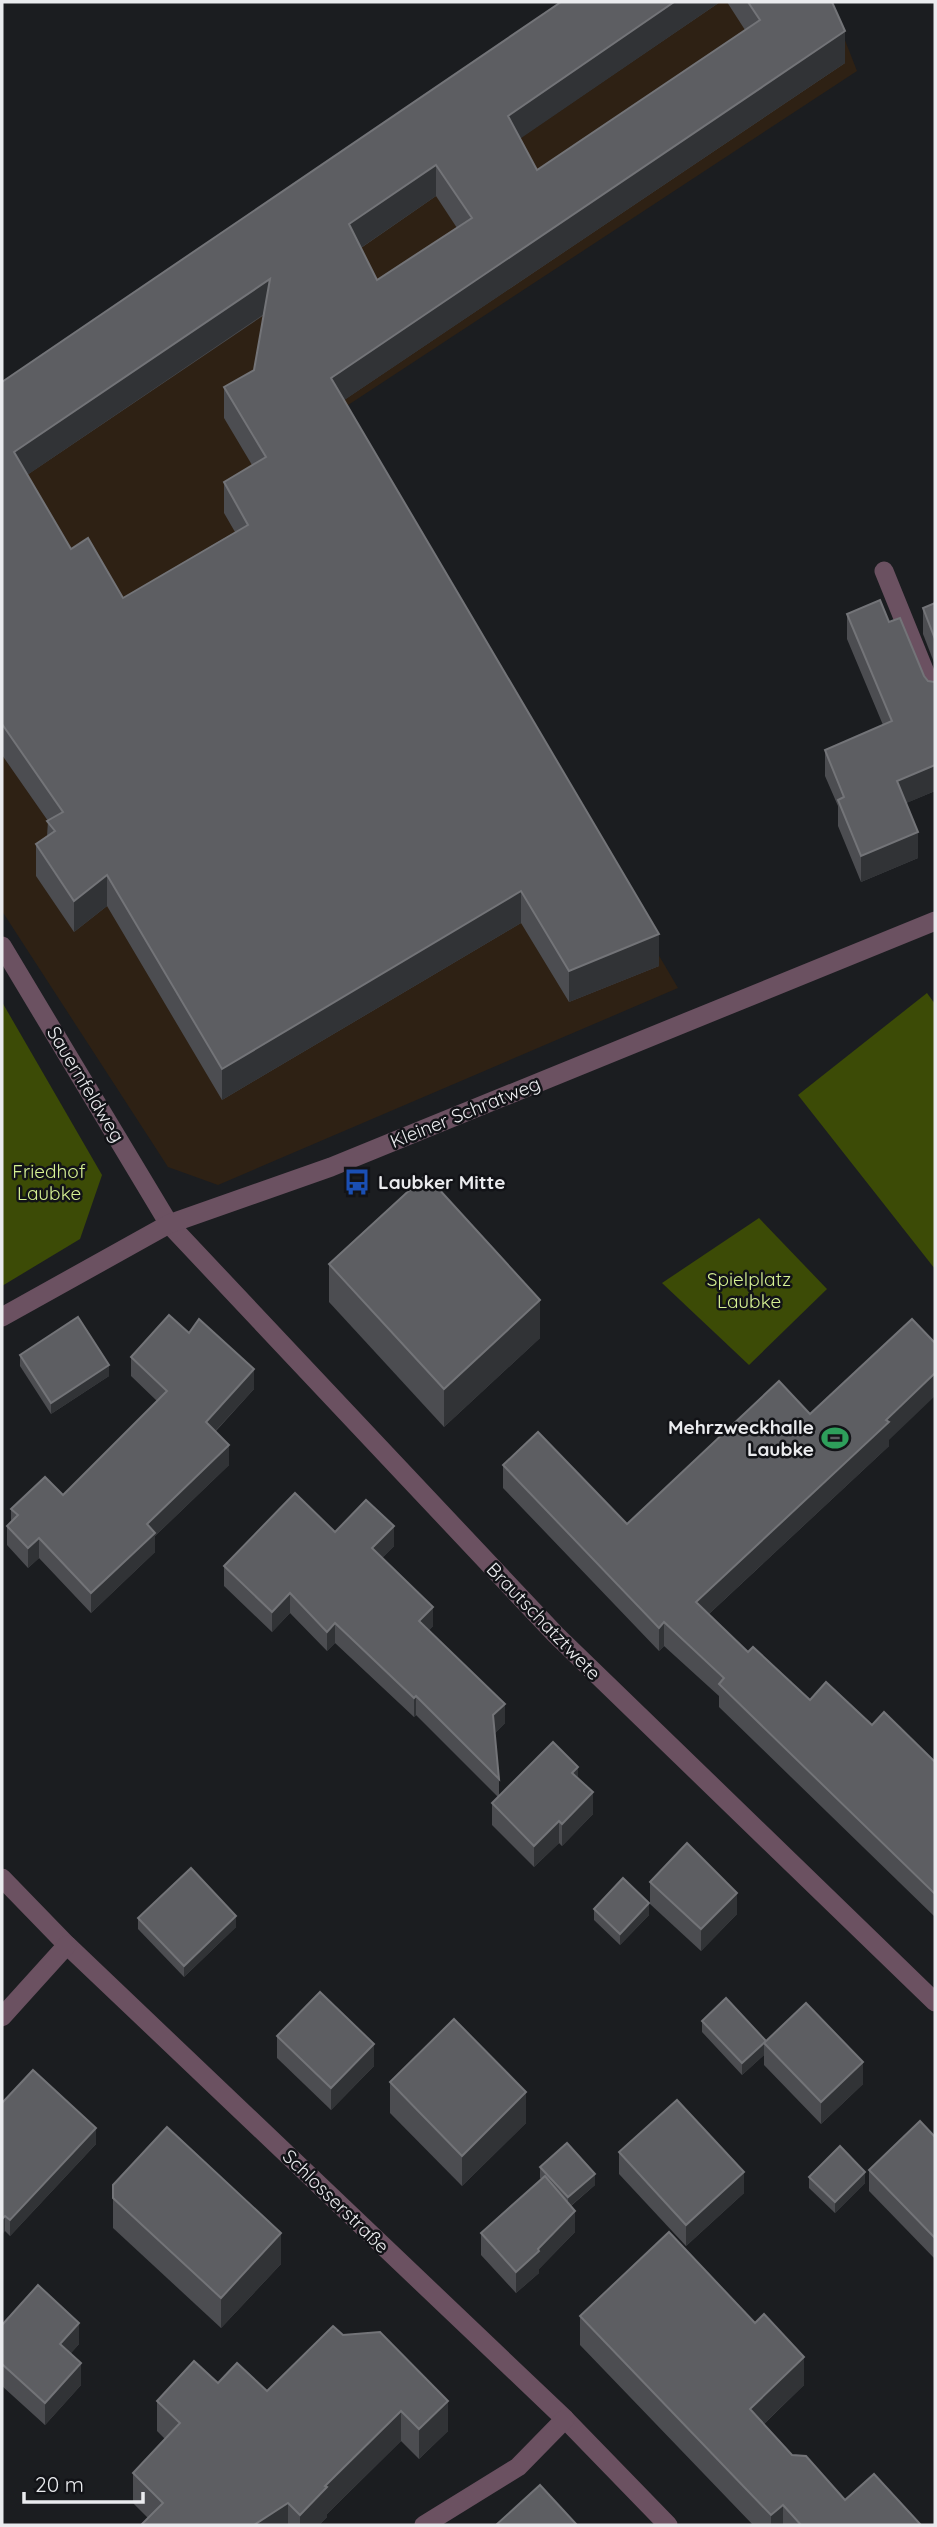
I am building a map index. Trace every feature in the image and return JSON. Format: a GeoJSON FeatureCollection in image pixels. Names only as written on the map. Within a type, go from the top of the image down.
{"type":"FeatureCollection","features":[{"type":"Feature","properties":{"kind":"street"},"geometry":{"type":"LineString","coordinates":[[884,571],[935,697]]}},
{"type":"Feature","properties":{"kind":"street","name":"Kleiner Schratweg"},"geometry":{"type":"LineString","coordinates":[[2,1317],[169,1224],[331,1167],[935,921]]}},
{"type":"Feature","properties":{"kind":"street","name":"Sauernfeldweg"},"geometry":{"type":"LineString","coordinates":[[2,946],[169,1224]]}},
{"type":"Feature","properties":{"kind":"street","name":"Brautschatztwete"},"geometry":{"type":"LineString","coordinates":[[169,1224],[556,1635],[935,2002]]}},
{"type":"Feature","properties":{"kind":"street","name":"Schlosserstraße"},"geometry":{"type":"LineString","coordinates":[[2,1878],[67,1945],[565,2419],[668,2525]]}},
{"type":"Feature","properties":{"kind":"street"},"geometry":{"type":"LineString","coordinates":[[2,2017],[67,1945]]}},
{"type":"Feature","properties":{"kind":"street"},"geometry":{"type":"LineString","coordinates":[[424,2525],[518,2467],[565,2419]]}},
{"type":"Feature","properties":{"kind":"shaded area"},"geometry":{"type":"Polygon","coordinates":[[[597,2],[830,2],[857,71],[339,411],[678,988],[218,1185],[168,1167],[2,911],[2,404],[597,2]]]}},
{"type":"Feature","properties":{"kind":"green space"},"geometry":{"type":"Polygon","coordinates":[[[927,993],[935,1004],[935,1269],[798,1095],[927,993]]]}},
{"type":"Feature","properties":{"kind":"green space","name":"Friedhof Laubke"},"geometry":{"type":"Polygon","coordinates":[[[2,1002],[102,1175],[80,1239],[2,1286],[2,1002]]]}},
{"type":"Feature","properties":{"kind":"green space","name":"Spielplatz Laubke"},"geometry":{"type":"Polygon","coordinates":[[[759,1218],[827,1289],[749,1365],[662,1283],[759,1218]]]}},
{"type":"Feature","properties":{"kind":"building"},"geometry":{"type":"Polygon","coordinates":[[[561,2],[674,2],[508,116],[537,170],[760,20],[748,2],[832,2],[845,31],[331,378],[659,934],[569,971],[521,891],[222,1069],[107,875],[74,901],[36,844],[55,831],[47,821],[63,812],[2,724],[2,382],[561,2]],[[436,165],[349,224],[377,280],[472,218],[436,165]],[[270,279],[14,452],[71,549],[88,538],[123,598],[248,525],[224,482],[266,457],[224,387],[254,370],[270,279]]]}},
{"type":"Feature","properties":{"kind":"building"},"geometry":{"type":"Polygon","coordinates":[[[880,600],[889,622],[900,618],[924,676],[928,681],[935,682],[935,765],[897,781],[918,832],[861,856],[838,800],[844,797],[825,750],[892,721],[847,614],[880,600]]]}},
{"type":"Feature","properties":{"kind":"building"},"geometry":{"type":"Polygon","coordinates":[[[935,603],[935,639],[923,608],[935,603]]]}},
{"type":"Feature","properties":{"kind":"building"},"geometry":{"type":"Polygon","coordinates":[[[426,1175],[540,1300],[444,1389],[329,1264],[426,1175]]]}},
{"type":"Feature","properties":{"kind":"building"},"geometry":{"type":"Polygon","coordinates":[[[169,1315],[189,1333],[199,1319],[254,1369],[206,1422],[229,1445],[147,1524],[155,1533],[91,1593],[39,1538],[28,1548],[7,1526],[18,1515],[11,1509],[45,1477],[63,1495],[167,1391],[131,1357],[169,1315]]]}},
{"type":"Feature","properties":{"kind":"building"},"geometry":{"type":"Polygon","coordinates":[[[78,1317],[109,1365],[51,1403],[20,1355],[78,1317]]]}},
{"type":"Feature","properties":{"kind":"building"},"geometry":{"type":"Polygon","coordinates":[[[912,1319],[935,1343],[935,1373],[886,1420],[889,1422],[696,1602],[748,1652],[753,1647],[810,1700],[826,1682],[872,1725],[884,1712],[935,1762],[935,1894],[719,1684],[724,1678],[664,1622],[659,1628],[503,1465],[538,1432],[627,1524],[779,1381],[810,1414],[912,1319]]]}},
{"type":"Feature","properties":{"kind":"building"},"geometry":{"type":"Polygon","coordinates":[[[295,1493],[335,1532],[366,1500],[394,1526],[372,1548],[433,1607],[419,1621],[505,1704],[493,1715],[499,1779],[416,1696],[414,1698],[335,1623],[327,1632],[290,1593],[272,1612],[224,1566],[295,1493]]]}},
{"type":"Feature","properties":{"kind":"building"},"geometry":{"type":"Polygon","coordinates":[[[553,1742],[578,1767],[572,1773],[593,1792],[562,1824],[559,1821],[534,1846],[492,1803],[553,1742]]]}},
{"type":"Feature","properties":{"kind":"building"},"geometry":{"type":"Polygon","coordinates":[[[687,1843],[737,1893],[701,1929],[650,1882],[687,1843]]]}},
{"type":"Feature","properties":{"kind":"building"},"geometry":{"type":"Polygon","coordinates":[[[191,1868],[236,1916],[184,1966],[138,1918],[191,1868]]]}},
{"type":"Feature","properties":{"kind":"building"},"geometry":{"type":"Polygon","coordinates":[[[623,1878],[649,1903],[620,1934],[594,1909],[623,1878]]]}},
{"type":"Feature","properties":{"kind":"building"},"geometry":{"type":"Polygon","coordinates":[[[320,1992],[374,2044],[331,2088],[277,2036],[320,1992]]]}},
{"type":"Feature","properties":{"kind":"building"},"geometry":{"type":"Polygon","coordinates":[[[726,1998],[766,2041],[742,2063],[702,2021],[726,1998]]]}},
{"type":"Feature","properties":{"kind":"building"},"geometry":{"type":"Polygon","coordinates":[[[806,2003],[863,2062],[821,2102],[764,2043],[806,2003]]]}},
{"type":"Feature","properties":{"kind":"building"},"geometry":{"type":"Polygon","coordinates":[[[454,2019],[526,2092],[462,2156],[390,2082],[454,2019]]]}},
{"type":"Feature","properties":{"kind":"building"},"geometry":{"type":"Polygon","coordinates":[[[33,2070],[96,2128],[10,2220],[5,2216],[2,2219],[2,2103],[33,2070]]]}},
{"type":"Feature","properties":{"kind":"building"},"geometry":{"type":"Polygon","coordinates":[[[677,2100],[744,2172],[686,2225],[619,2152],[677,2100]]]}},
{"type":"Feature","properties":{"kind":"building"},"geometry":{"type":"Polygon","coordinates":[[[920,2121],[935,2137],[935,2238],[869,2170],[920,2121]]]}},
{"type":"Feature","properties":{"kind":"building"},"geometry":{"type":"Polygon","coordinates":[[[167,2127],[281,2233],[221,2298],[113,2198],[113,2185],[167,2127]]]}},
{"type":"Feature","properties":{"kind":"building"},"geometry":{"type":"Polygon","coordinates":[[[567,2143],[595,2174],[568,2197],[540,2167],[567,2143]]]}},
{"type":"Feature","properties":{"kind":"building"},"geometry":{"type":"Polygon","coordinates":[[[840,2146],[865,2172],[835,2202],[809,2177],[840,2146]]]}},
{"type":"Feature","properties":{"kind":"building"},"geometry":{"type":"Polygon","coordinates":[[[545,2176],[575,2211],[516,2272],[481,2233],[545,2176]]]}},
{"type":"Feature","properties":{"kind":"building"},"geometry":{"type":"Polygon","coordinates":[[[669,2232],[755,2323],[764,2314],[804,2357],[750,2409],[792,2455],[806,2456],[845,2500],[874,2474],[921,2525],[801,2525],[783,2505],[771,2515],[580,2316],[669,2232]]]}},
{"type":"Feature","properties":{"kind":"building"},"geometry":{"type":"Polygon","coordinates":[[[38,2285],[79,2323],[60,2344],[81,2363],[45,2403],[2,2364],[2,2325],[38,2285]]]}},
{"type":"Feature","properties":{"kind":"building"},"geometry":{"type":"Polygon","coordinates":[[[333,2326],[343,2335],[380,2332],[448,2401],[419,2429],[401,2411],[325,2486],[327,2487],[300,2515],[288,2503],[254,2525],[141,2525],[163,2503],[133,2473],[180,2423],[157,2401],[194,2361],[218,2383],[237,2363],[267,2391],[333,2326]]]}},
{"type":"Feature","properties":{"kind":"building"},"geometry":{"type":"Polygon","coordinates":[[[540,2485],[577,2525],[496,2525],[540,2485]]]}},
{"type":"Feature","properties":{"kind":"place","name":"Laubker Mitte"},"geometry":{"type":"Point","coordinates":[357,1182]}},
{"type":"Feature","properties":{"kind":"place","name":"Mehrzweckhalle Laubke"},"geometry":{"type":"Point","coordinates":[835,1438]}}]}
